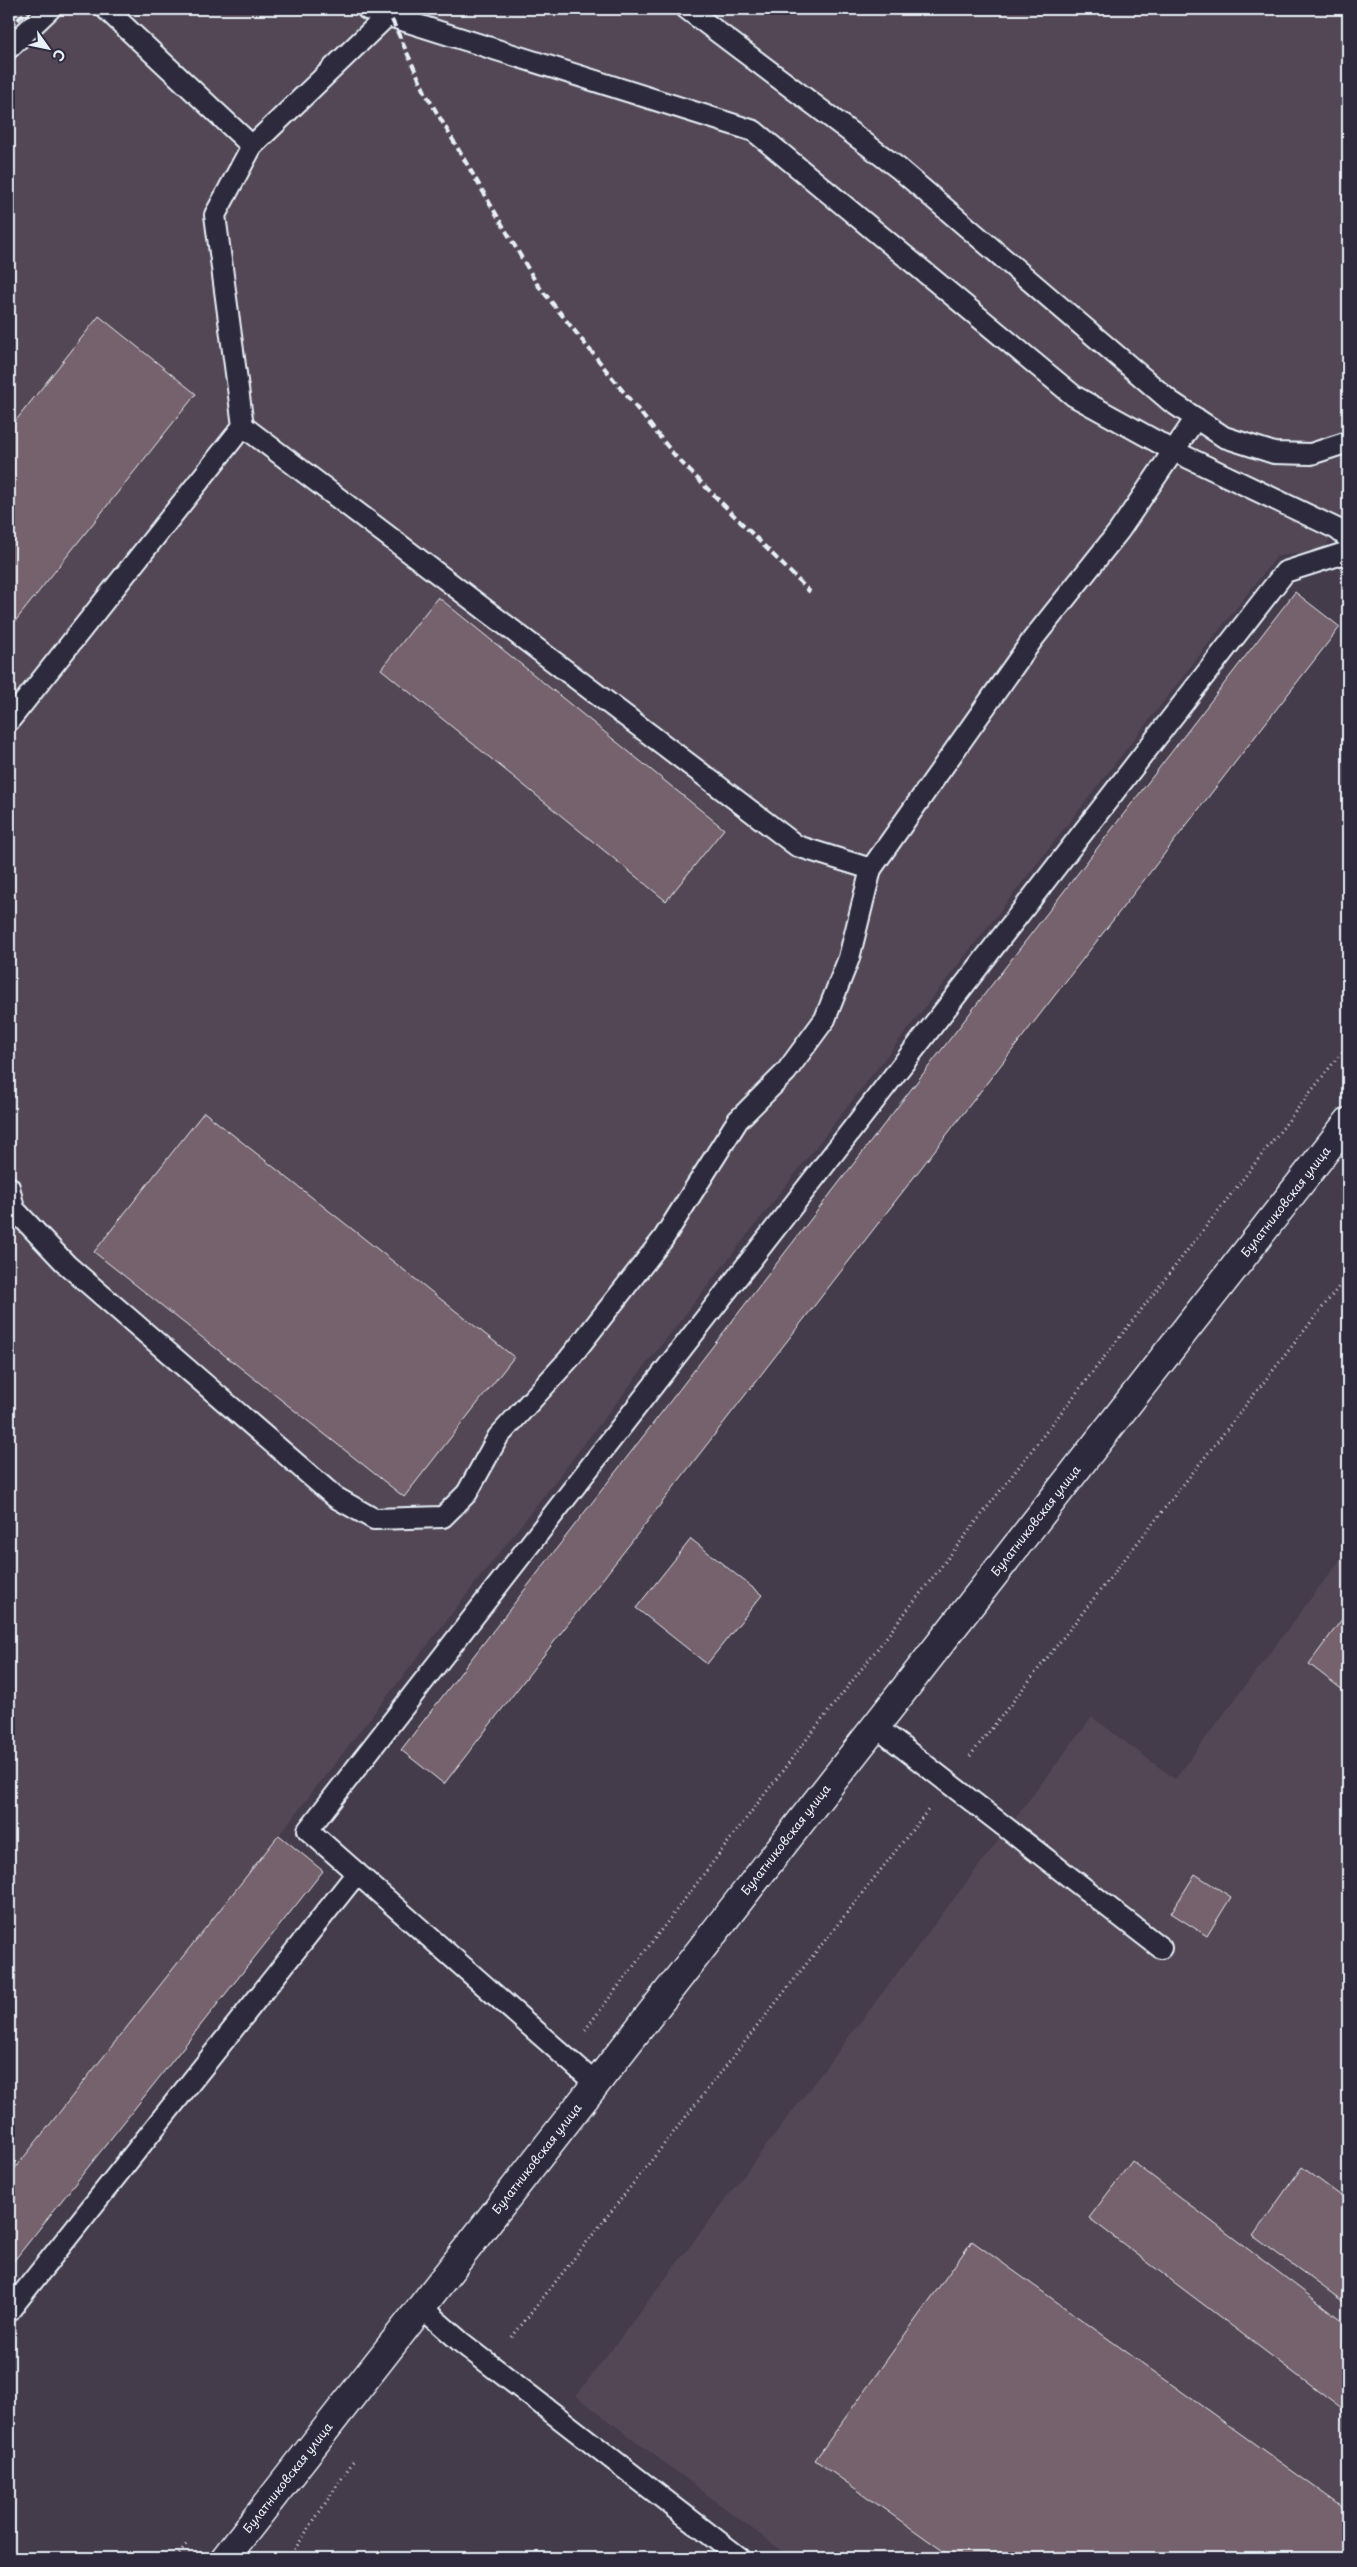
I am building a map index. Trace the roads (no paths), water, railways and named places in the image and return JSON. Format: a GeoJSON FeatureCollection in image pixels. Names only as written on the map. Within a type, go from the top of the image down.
{"type":"FeatureCollection","features":[{"type":"Feature","properties":{"kind":"street","name":"Булатниковская улица"},"geometry":{"type":"LineString","coordinates":[[225,2558],[1348,1122]]}},
{"type":"Feature","properties":{"kind":"lane"},"geometry":{"type":"LineString","coordinates":[[9,48],[50,9]]}},
{"type":"Feature","properties":{"kind":"lane"},"geometry":{"type":"LineString","coordinates":[[106,9],[252,146]]}},
{"type":"Feature","properties":{"kind":"lane"},"geometry":{"type":"LineString","coordinates":[[367,9],[394,12],[754,131],[1074,396],[1174,451],[1337,529],[1348,538]]}},
{"type":"Feature","properties":{"kind":"lane"},"geometry":{"type":"LineString","coordinates":[[687,9],[898,168],[1170,401],[1224,437],[1274,452],[1311,454],[1348,442]]}},
{"type":"Feature","properties":{"kind":"lane"},"geometry":{"type":"LineString","coordinates":[[394,12],[252,146],[215,215],[243,426],[797,846],[871,869]]}},
{"type":"Feature","properties":{"kind":"lane"},"geometry":{"type":"LineString","coordinates":[[9,1187],[14,1209],[66,1265],[334,1497],[374,1519],[443,1517],[467,1493],[498,1437],[569,1359],[663,1239],[738,1120],[786,1072],[825,1018],[849,958],[871,869],[1033,639],[1119,531],[1196,418]]}},
{"type":"Feature","properties":{"kind":"lane"},"geometry":{"type":"LineString","coordinates":[[9,721],[243,426]]}},
{"type":"Feature","properties":{"kind":"lane"},"geometry":{"type":"LineString","coordinates":[[596,2084],[308,1830],[1285,572],[1348,552]]}},
{"type":"Feature","properties":{"kind":"lane"},"geometry":{"type":"LineString","coordinates":[[875,1726],[1161,1948]]}},
{"type":"Feature","properties":{"kind":"lane"},"geometry":{"type":"LineString","coordinates":[[9,2310],[357,1873]]}},
{"type":"Feature","properties":{"kind":"lane"},"geometry":{"type":"LineString","coordinates":[[421,2307],[490,2365],[740,2558]]}},
{"type":"Feature","properties":{"kind":"railway"},"geometry":{"type":"LineString","coordinates":[[9,28],[29,9]]}},
{"type":"Feature","properties":{"kind":"railway"},"geometry":{"type":"LineString","coordinates":[[387,9],[426,94],[537,284],[676,457],[810,592]]}}]}
